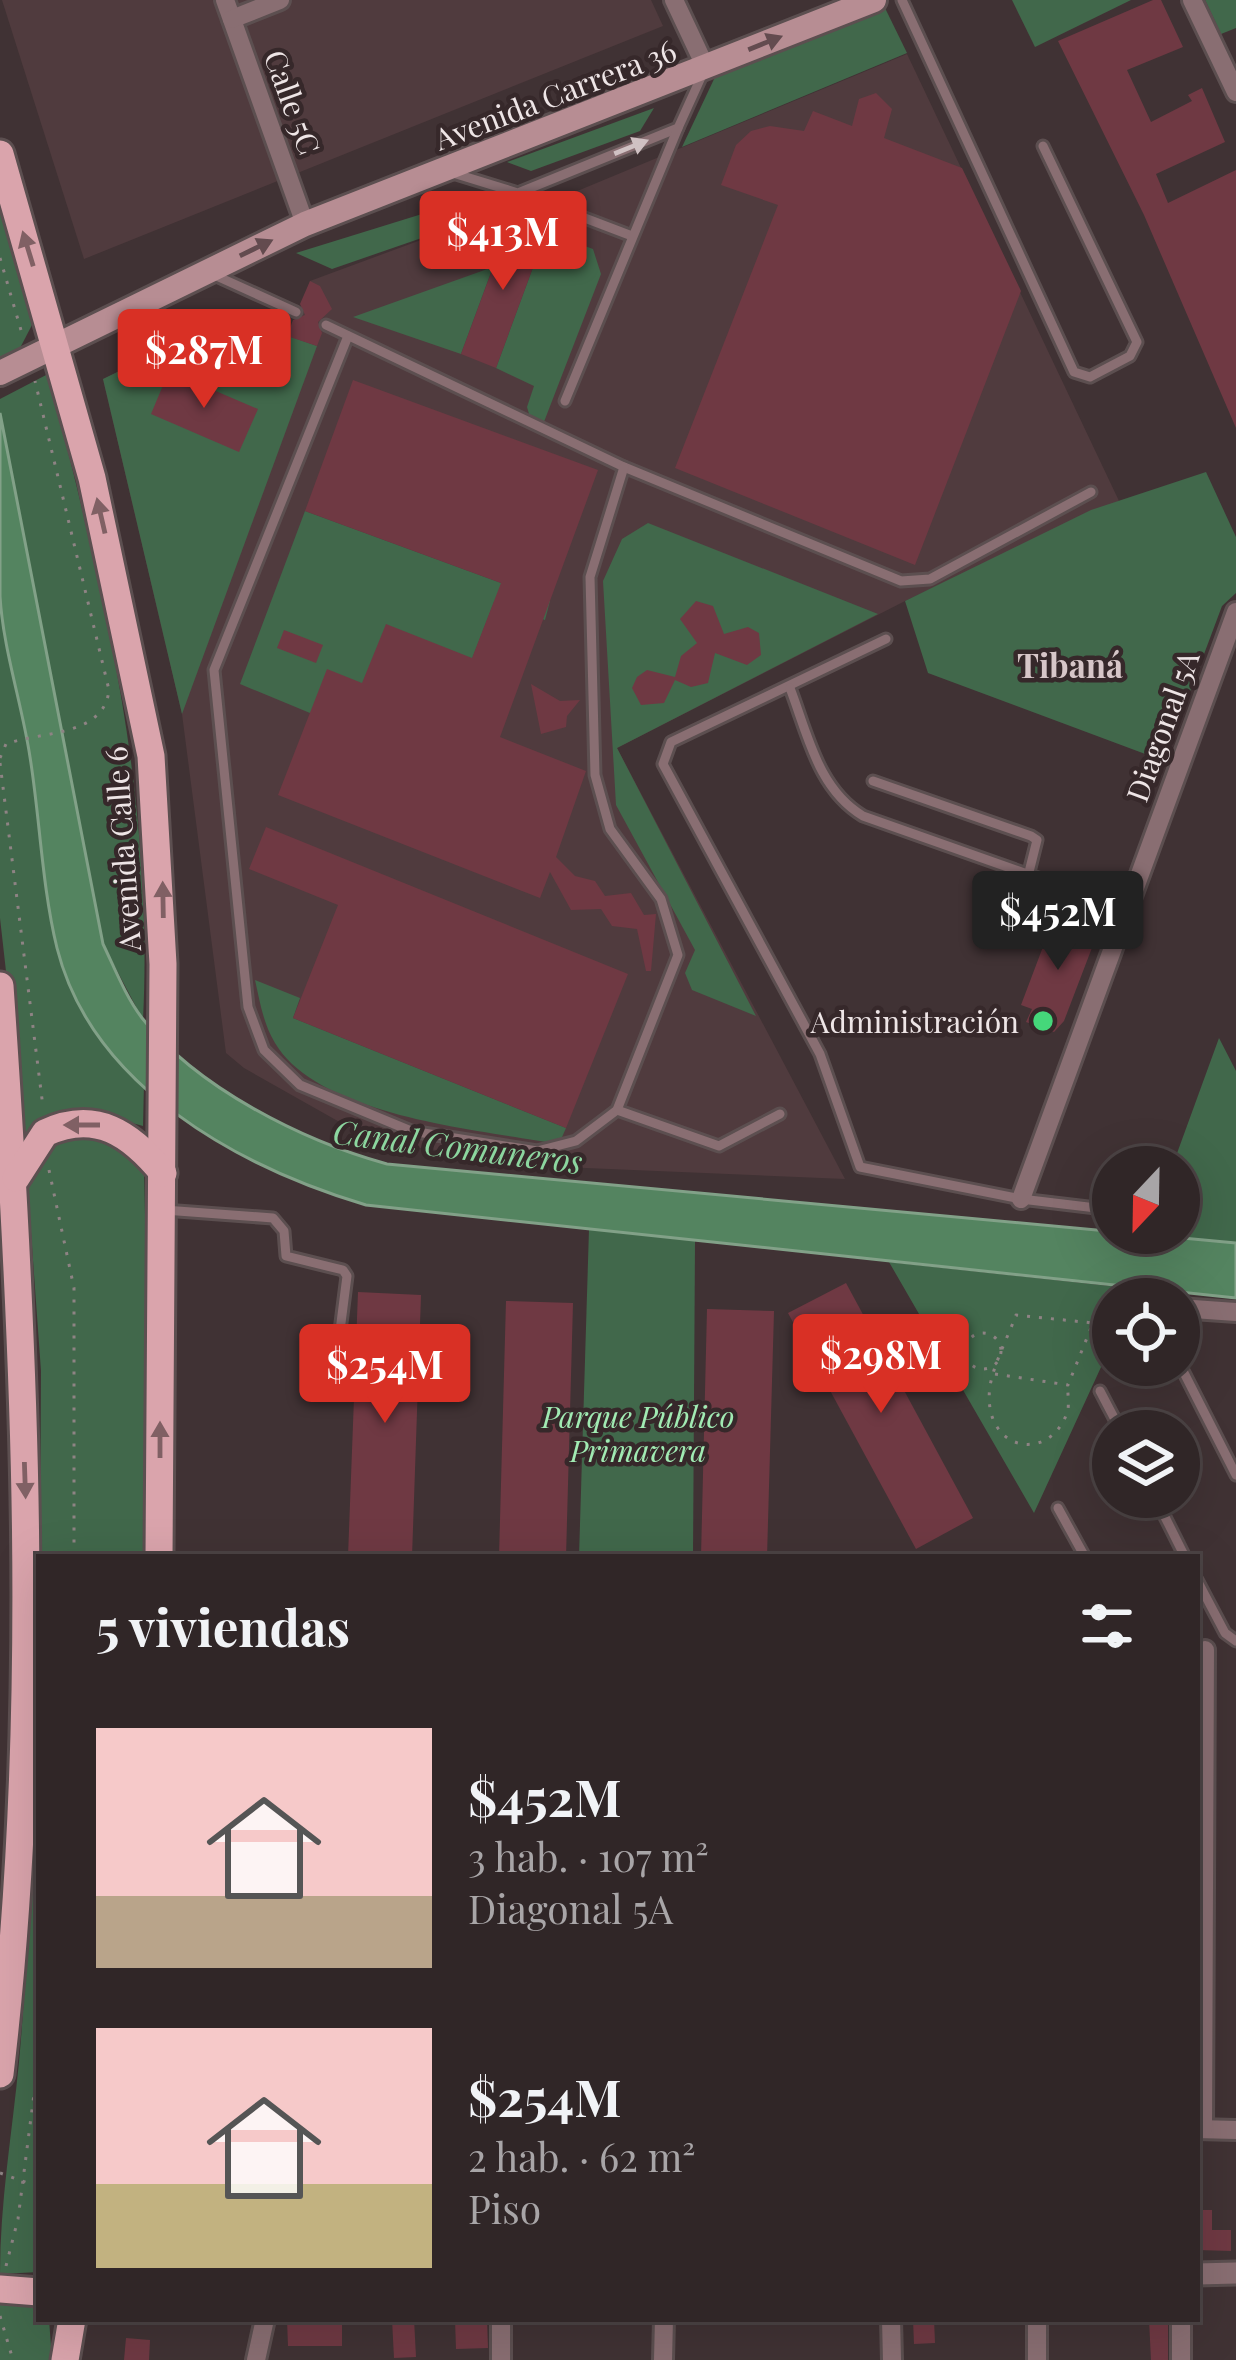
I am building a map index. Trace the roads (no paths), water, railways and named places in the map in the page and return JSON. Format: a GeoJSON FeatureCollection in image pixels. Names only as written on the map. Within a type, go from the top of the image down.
{"type":"FeatureCollection","features":[{"type":"Feature","properties":{"kind":"main road","name":"Avenida Carrera 36"},"geometry":{"type":"LineString","coordinates":[[0,373],[305,224],[874,0]]}},
{"type":"Feature","properties":{"kind":"main road","name":"Avenida Calle 6"},"geometry":{"type":"LineString","coordinates":[[0,154],[57,345],[121,598],[151,756],[163,882],[159,1554]]}},
{"type":"Feature","properties":{"kind":"main road"},"geometry":{"type":"LineString","coordinates":[[0,986],[14,1184],[12,1438],[24,1679],[12,1946],[0,2074]]}},
{"type":"Feature","properties":{"kind":"main road"},"geometry":{"type":"LineString","coordinates":[[14,1184],[28,1151],[45,1133],[84,1122],[124,1133],[164,1173]]}},
{"type":"Feature","properties":{"kind":"main road"},"geometry":{"type":"LineString","coordinates":[[2,2283],[36,2291]]}},
{"type":"Feature","properties":{"kind":"main road"},"geometry":{"type":"LineString","coordinates":[[65,2360],[71,2322]]}},
{"type":"Feature","properties":{"kind":"street"},"geometry":{"type":"LineString","coordinates":[[228,9],[280,0]]}},
{"type":"Feature","properties":{"kind":"street"},"geometry":{"type":"LineString","coordinates":[[674,0],[705,67]]}},
{"type":"Feature","properties":{"kind":"street"},"geometry":{"type":"LineString","coordinates":[[1192,0],[1236,92]]}},
{"type":"Feature","properties":{"kind":"street","name":"Calle 5C"},"geometry":{"type":"LineString","coordinates":[[228,9],[305,224]]}},
{"type":"Feature","properties":{"kind":"street","name":"Diagonal 5A"},"geometry":{"type":"LineString","coordinates":[[1021,1199],[1236,612]]}},
{"type":"Feature","properties":{"kind":"street"},"geometry":{"type":"LineString","coordinates":[[1200,1309],[1236,1312]]}},
{"type":"Feature","properties":{"kind":"street"},"geometry":{"type":"LineString","coordinates":[[1205,1650],[1200,2129],[1236,2130]]}},
{"type":"Feature","properties":{"kind":"street"},"geometry":{"type":"LineString","coordinates":[[1200,2274],[1236,2273]]}},
{"type":"Feature","properties":{"kind":"street"},"geometry":{"type":"LineString","coordinates":[[256,2360],[264,2322]]}},
{"type":"Feature","properties":{"kind":"street"},"geometry":{"type":"LineString","coordinates":[[501,2322],[501,2360]]}},
{"type":"Feature","properties":{"kind":"street"},"geometry":{"type":"LineString","coordinates":[[663,2360],[664,2322]]}},
{"type":"Feature","properties":{"kind":"street"},"geometry":{"type":"LineString","coordinates":[[891,2322],[892,2360]]}},
{"type":"Feature","properties":{"kind":"street"},"geometry":{"type":"LineString","coordinates":[[1037,2322],[1037,2360]]}},
{"type":"Feature","properties":{"kind":"street"},"geometry":{"type":"LineString","coordinates":[[1180,2322],[1180,2360]]}},
{"type":"Feature","properties":{"kind":"lane"},"geometry":{"type":"LineString","coordinates":[[902,0],[1074,372],[1090,377],[1130,356],[1137,342],[1043,146]]}},
{"type":"Feature","properties":{"kind":"lane"},"geometry":{"type":"LineString","coordinates":[[565,401],[705,67]]}},
{"type":"Feature","properties":{"kind":"lane"},"geometry":{"type":"LineString","coordinates":[[518,193],[678,128]]}},
{"type":"Feature","properties":{"kind":"lane"},"geometry":{"type":"LineString","coordinates":[[442,170],[632,236]]}},
{"type":"Feature","properties":{"kind":"lane"},"geometry":{"type":"LineString","coordinates":[[207,272],[296,312]]}},
{"type":"Feature","properties":{"kind":"lane"},"geometry":{"type":"LineString","coordinates":[[326,325],[624,467],[901,581],[917,583],[1091,492]]}},
{"type":"Feature","properties":{"kind":"lane"},"geometry":{"type":"LineString","coordinates":[[348,336],[214,670],[254,1030],[280,1069],[300,1085],[355,1112],[440,1138],[538,1151],[576,1141],[616,1110],[679,955],[661,899],[610,829],[595,775],[590,577],[624,467]]}},
{"type":"Feature","properties":{"kind":"lane"},"geometry":{"type":"LineString","coordinates":[[886,639],[671,742],[663,764],[820,1054],[860,1167],[1021,1199],[1092,1207]]}},
{"type":"Feature","properties":{"kind":"lane"},"geometry":{"type":"LineString","coordinates":[[790,688],[827,784],[843,804],[1126,910]]}},
{"type":"Feature","properties":{"kind":"lane"},"geometry":{"type":"LineString","coordinates":[[873,781],[1031,836],[1037,845],[1028,876]]}},
{"type":"Feature","properties":{"kind":"lane"},"geometry":{"type":"LineString","coordinates":[[616,1110],[718,1146],[780,1114]]}},
{"type":"Feature","properties":{"kind":"lane"},"geometry":{"type":"LineString","coordinates":[[164,1210],[273,1218],[284,1231],[286,1256],[343,1270],[347,1276],[337,1354]]}},
{"type":"Feature","properties":{"kind":"lane"},"geometry":{"type":"LineString","coordinates":[[1191,1386],[1236,1475]]}},
{"type":"Feature","properties":{"kind":"lane"},"geometry":{"type":"LineString","coordinates":[[1100,1390],[1110,1410]]}},
{"type":"Feature","properties":{"kind":"lane"},"geometry":{"type":"LineString","coordinates":[[1058,1508],[1083,1554]]}},
{"type":"Feature","properties":{"kind":"lane"},"geometry":{"type":"LineString","coordinates":[[1165,1518],[1183,1554]]}},
{"type":"Feature","properties":{"kind":"lane"},"geometry":{"type":"LineString","coordinates":[[1200,1586],[1225,1634],[1236,1641]]}},
{"type":"Feature","properties":{"kind":"place","name":"Administración"},"geometry":{"type":"Point","coordinates":[1043,1021]}},
{"type":"Feature","properties":{"kind":"district","name":"Tibaná"},"geometry":{"type":"Point","coordinates":[1070,664]}},
{"type":"Feature","properties":{"kind":"water label","name":"Canal Comuneros"},"geometry":{"type":"Point","coordinates":[458,1145]}},
{"type":"Feature","properties":{"kind":"park label","name":"Parque Público Primavera"},"geometry":{"type":"Point","coordinates":[638,1433]}}]}
